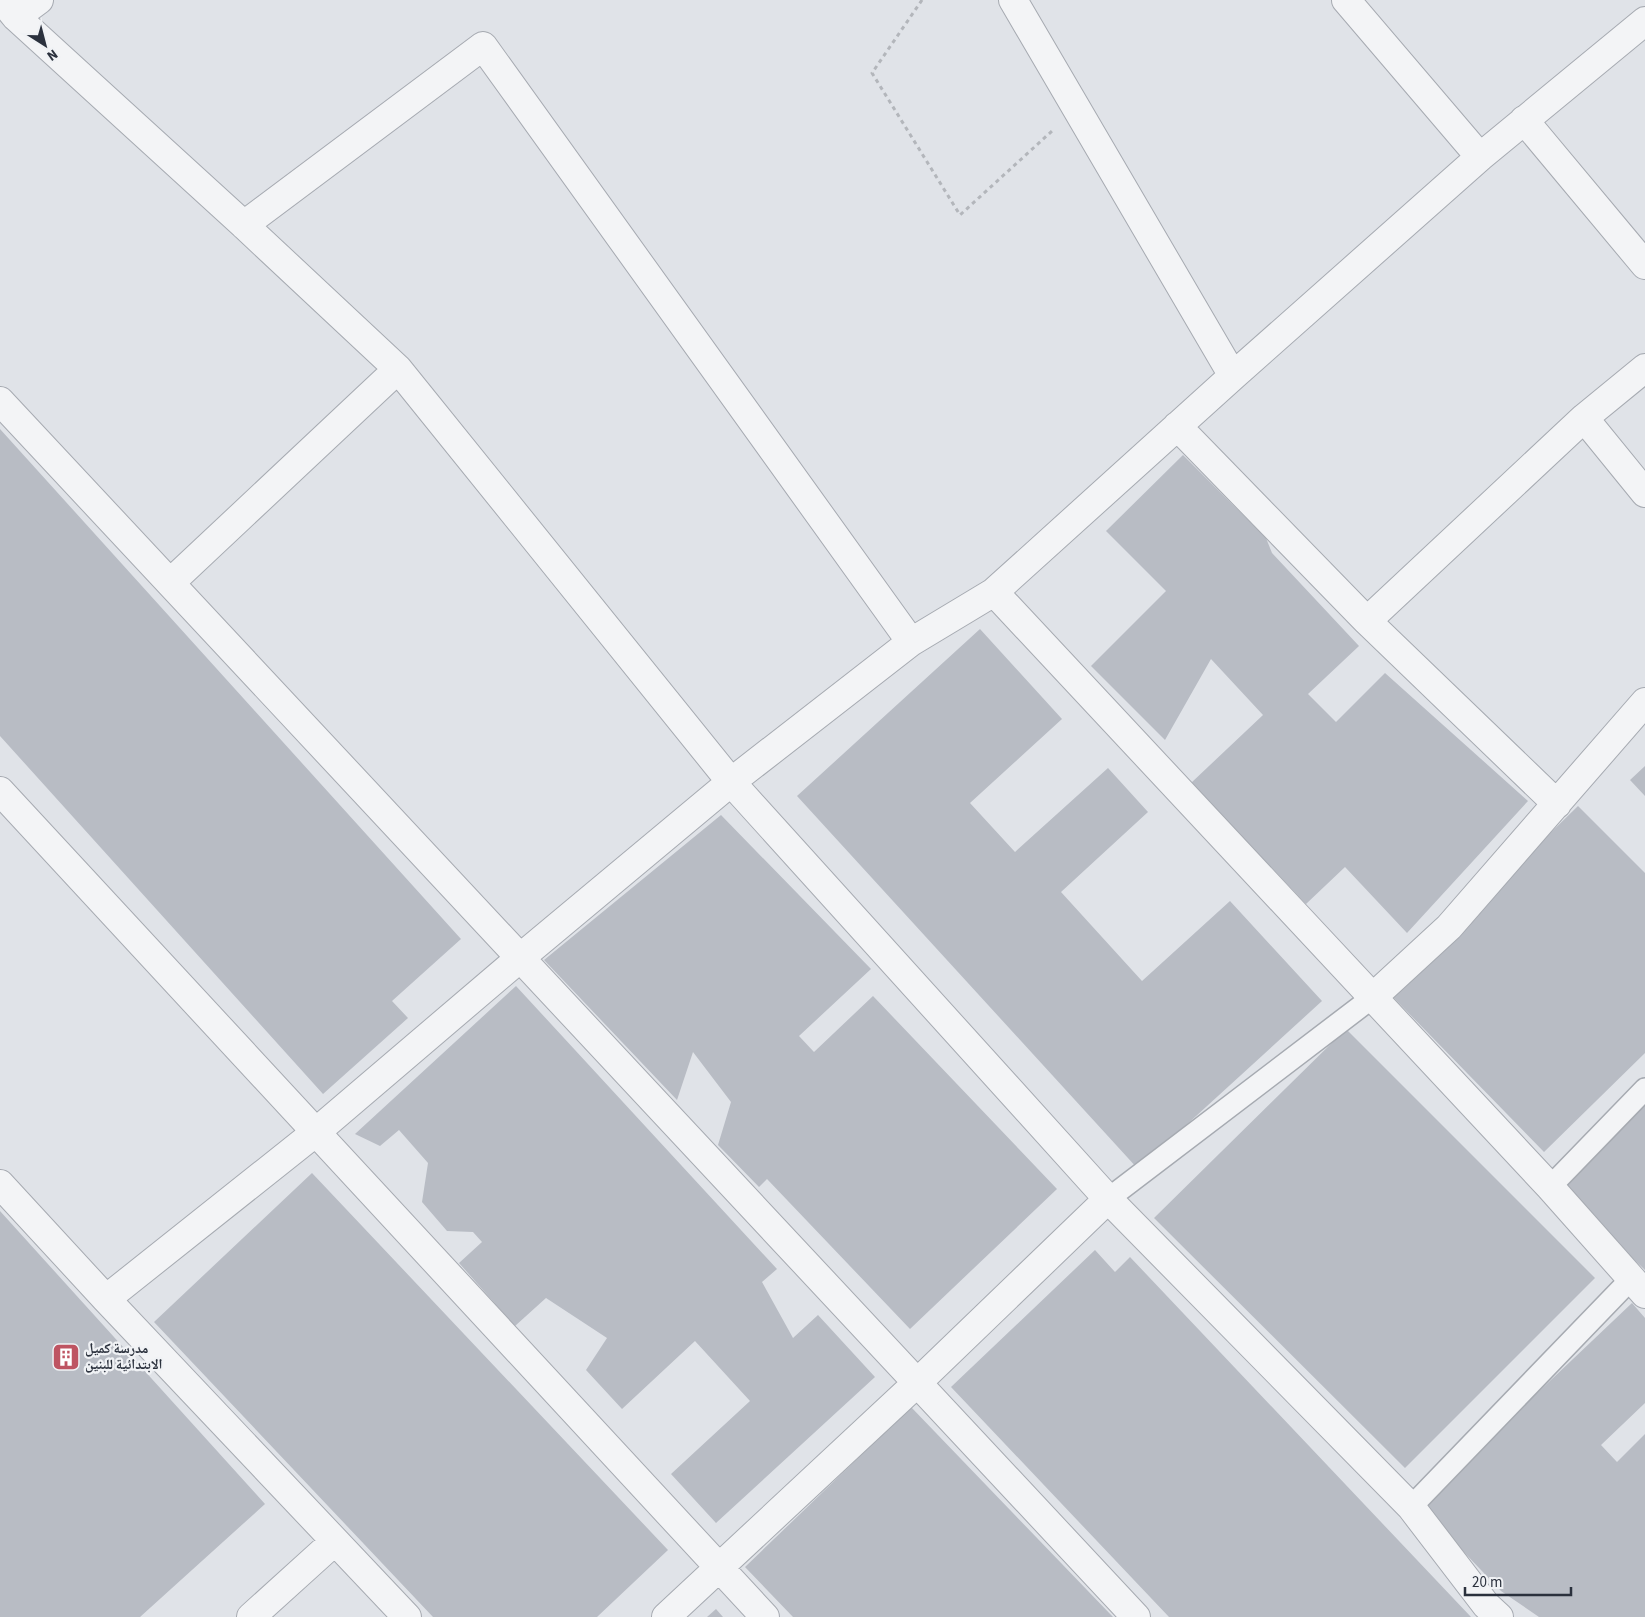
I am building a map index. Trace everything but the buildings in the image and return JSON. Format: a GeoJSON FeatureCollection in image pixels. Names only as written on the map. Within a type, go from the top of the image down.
{"type":"FeatureCollection","features":[{"type":"Feature","properties":{"kind":"street"},"geometry":{"type":"LineString","coordinates":[[9,8],[39,0]]}},
{"type":"Feature","properties":{"kind":"street"},"geometry":{"type":"LineString","coordinates":[[1013,0],[1233,376]]}},
{"type":"Feature","properties":{"kind":"street"},"geometry":{"type":"LineString","coordinates":[[1346,0],[1480,157]]}},
{"type":"Feature","properties":{"kind":"street"},"geometry":{"type":"LineString","coordinates":[[9,8],[398,369],[731,782],[1108,1199],[1411,1507],[1486,1604],[1499,1617]]}},
{"type":"Feature","properties":{"kind":"street"},"geometry":{"type":"LineString","coordinates":[[106,1299],[316,1132],[731,782],[911,642],[994,592],[1177,426],[1480,157],[1645,21]]}},
{"type":"Feature","properties":{"kind":"street"},"geometry":{"type":"LineString","coordinates":[[244,225],[483,46],[911,642]]}},
{"type":"Feature","properties":{"kind":"street"},"geometry":{"type":"LineString","coordinates":[[1524,120],[1645,265]]}},
{"type":"Feature","properties":{"kind":"street"},"geometry":{"type":"LineString","coordinates":[[1367,621],[1584,418],[1645,368]]}},
{"type":"Feature","properties":{"kind":"street"},"geometry":{"type":"LineString","coordinates":[[170,583],[398,369]]}},
{"type":"Feature","properties":{"kind":"street"},"geometry":{"type":"LineString","coordinates":[[0,401],[1136,1617]]}},
{"type":"Feature","properties":{"kind":"street"},"geometry":{"type":"LineString","coordinates":[[1584,418],[1645,492]]}},
{"type":"Feature","properties":{"kind":"street"},"geometry":{"type":"LineString","coordinates":[[1177,426],[1367,621],[1557,804]]}},
{"type":"Feature","properties":{"kind":"street"},"geometry":{"type":"LineString","coordinates":[[994,592],[1550,1187],[1638,1287]]}},
{"type":"Feature","properties":{"kind":"street"},"geometry":{"type":"LineString","coordinates":[[1373,997],[1449,928],[1645,702]]}},
{"type":"Feature","properties":{"kind":"street"},"geometry":{"type":"LineString","coordinates":[[0,791],[765,1617]]}},
{"type":"Feature","properties":{"kind":"street"},"geometry":{"type":"LineString","coordinates":[[0,1184],[106,1299],[407,1617]]}},
{"type":"Feature","properties":{"kind":"street"},"geometry":{"type":"LineString","coordinates":[[666,1617],[917,1383],[1108,1199]]}},
{"type":"Feature","properties":{"kind":"street"},"geometry":{"type":"LineString","coordinates":[[251,1617],[335,1541]]}},
{"type":"Feature","properties":{"kind":"lane"},"geometry":{"type":"LineString","coordinates":[[1108,1199],[1373,997]]}},
{"type":"Feature","properties":{"kind":"lane"},"geometry":{"type":"LineString","coordinates":[[1550,1187],[1645,1089]]}},
{"type":"Feature","properties":{"kind":"lane"},"geometry":{"type":"LineString","coordinates":[[1411,1507],[1638,1287]]}},
{"type":"Feature","properties":{"kind":"path"},"geometry":{"type":"LineString","coordinates":[[922,0],[872,73],[960,215],[1077,109]]}},
{"type":"Feature","properties":{"kind":"place","name":"مدرسة كميل الابتدائية للبنين"},"geometry":{"type":"Point","coordinates":[66,1357]}}]}
